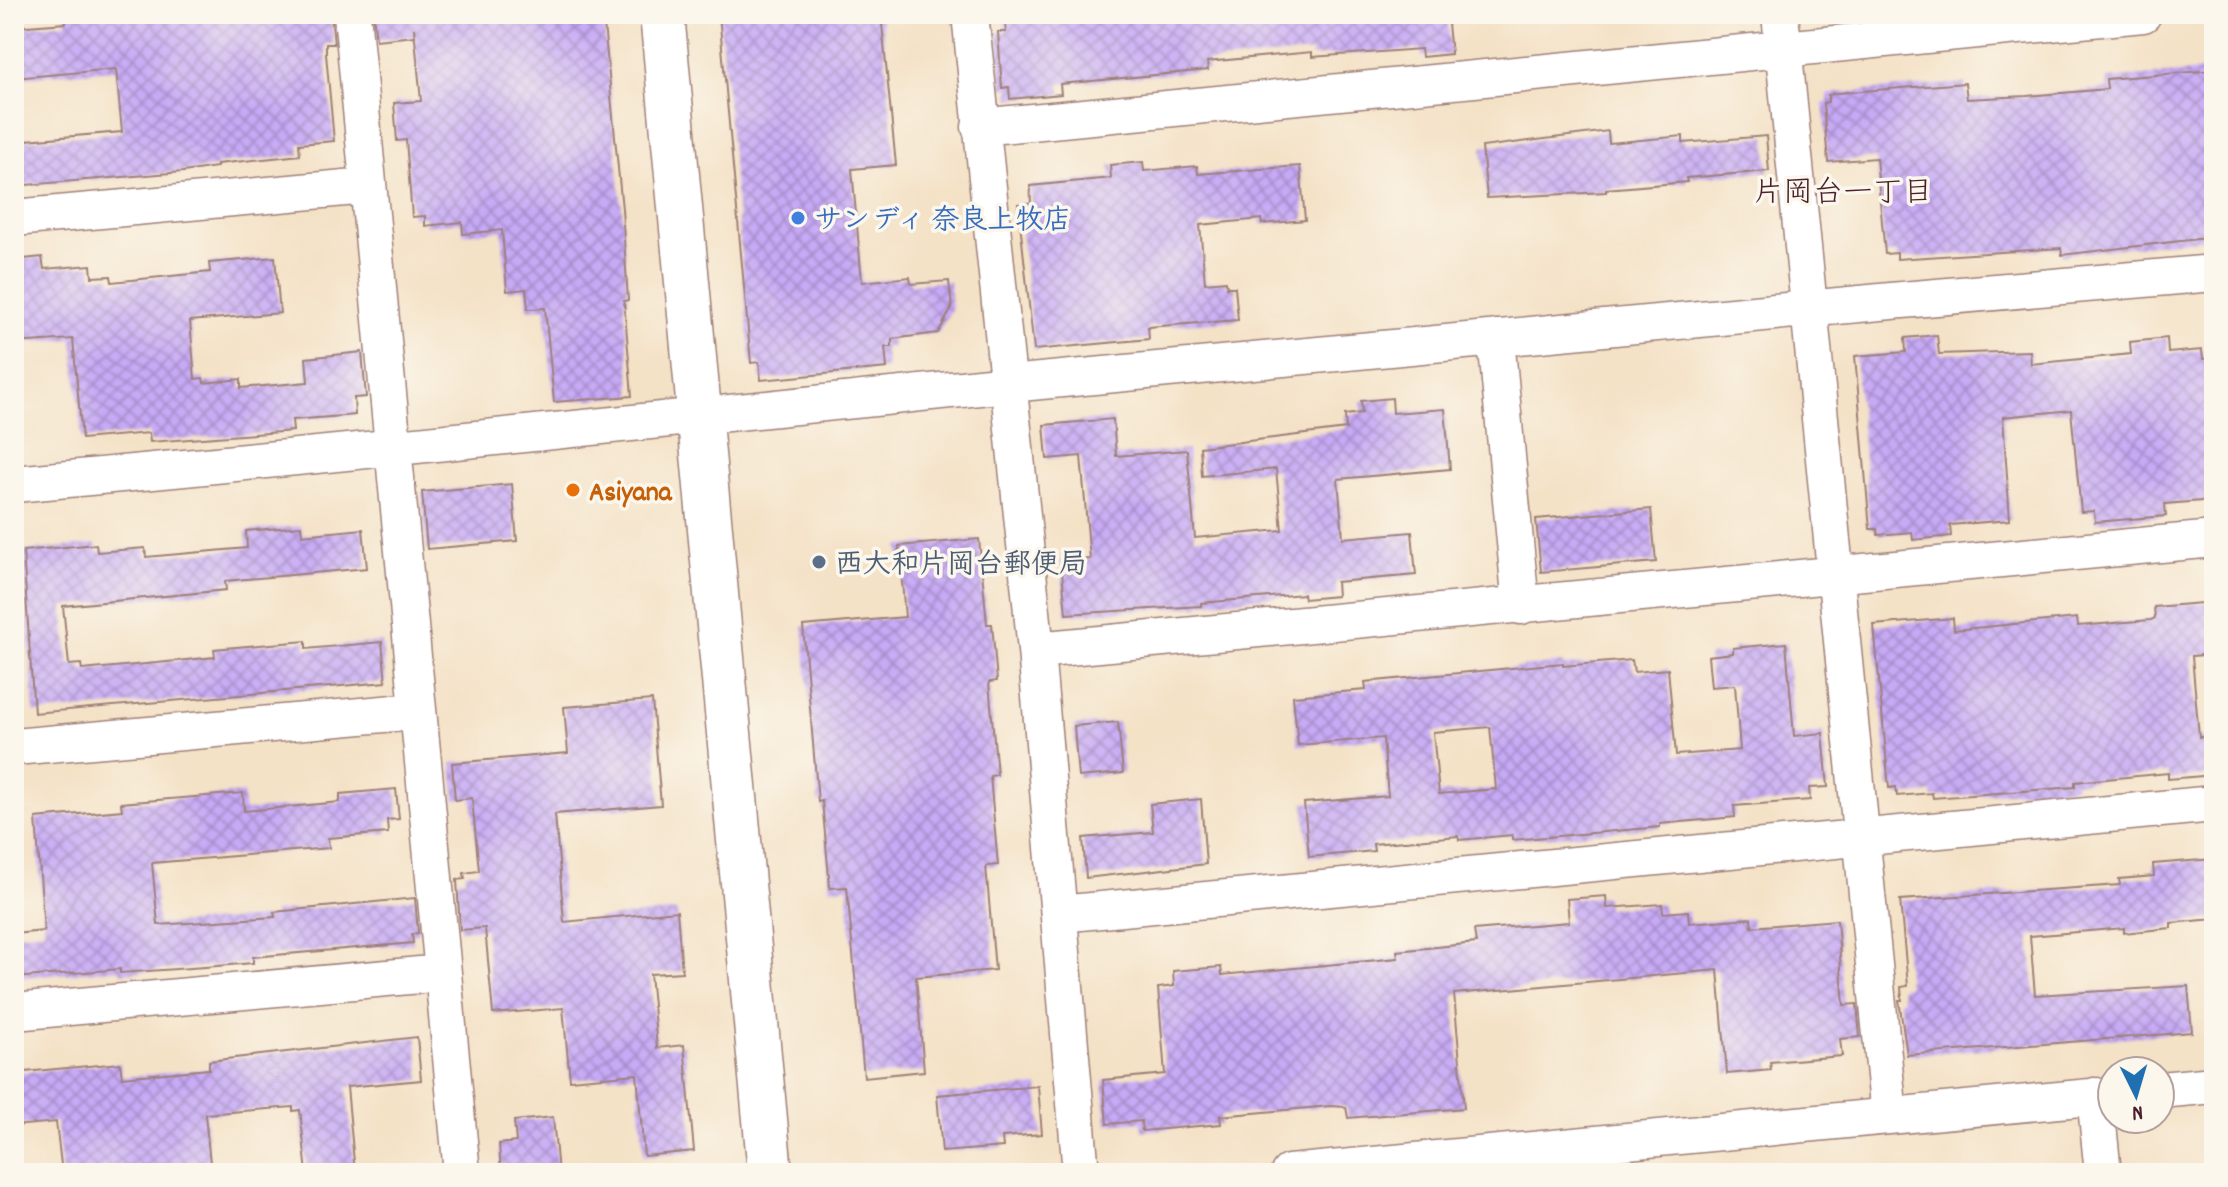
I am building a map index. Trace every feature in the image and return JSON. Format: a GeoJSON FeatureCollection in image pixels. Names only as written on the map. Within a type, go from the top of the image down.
{"type":"FeatureCollection","features":[{"type":"Feature","properties":{"kind":"street"},"geometry":{"type":"LineString","coordinates":[[352,14],[462,1173]]}},
{"type":"Feature","properties":{"kind":"street"},"geometry":{"type":"LineString","coordinates":[[662,14],[770,1173]]}},
{"type":"Feature","properties":{"kind":"street"},"geometry":{"type":"LineString","coordinates":[[970,14],[1036,650],[1081,1173]]}},
{"type":"Feature","properties":{"kind":"street"},"geometry":{"type":"LineString","coordinates":[[1780,14],[1889,1116]]}},
{"type":"Feature","properties":{"kind":"street"},"geometry":{"type":"LineString","coordinates":[[980,127],[2143,14]]}},
{"type":"Feature","properties":{"kind":"street"},"geometry":{"type":"LineString","coordinates":[[14,218],[367,186]]}},
{"type":"Feature","properties":{"kind":"street"},"geometry":{"type":"LineString","coordinates":[[14,484],[393,450],[1008,384],[1809,307],[2214,273]]}},
{"type":"Feature","properties":{"kind":"street"},"geometry":{"type":"LineString","coordinates":[[1496,338],[1521,606]]}},
{"type":"Feature","properties":{"kind":"street"},"geometry":{"type":"LineString","coordinates":[[1036,650],[2214,539]]}},
{"type":"Feature","properties":{"kind":"street"},"geometry":{"type":"LineString","coordinates":[[14,747],[417,711]]}},
{"type":"Feature","properties":{"kind":"street"},"geometry":{"type":"LineString","coordinates":[[1059,914],[2214,804]]}},
{"type":"Feature","properties":{"kind":"street"},"geometry":{"type":"LineString","coordinates":[[14,1012],[442,973]]}},
{"type":"Feature","properties":{"kind":"street"},"geometry":{"type":"LineString","coordinates":[[2176,1089],[2214,1085]]}},
{"type":"Feature","properties":{"kind":"street"},"geometry":{"type":"LineString","coordinates":[[1289,1173],[2096,1097]]}},
{"type":"Feature","properties":{"kind":"street"},"geometry":{"type":"LineString","coordinates":[[2103,1135],[2103,1173]]}},
{"type":"Feature","properties":{"kind":"building"},"geometry":{"type":"Polygon","coordinates":[[[65,14],[331,14],[334,44],[326,44],[326,54],[334,141],[299,144],[300,155],[217,164],[217,167],[183,172],[14,186],[14,141],[122,132],[116,69],[14,78],[14,27],[66,23],[65,14]]]}},
{"type":"Feature","properties":{"kind":"building"},"geometry":{"type":"Polygon","coordinates":[[[373,14],[603,14],[622,209],[628,300],[624,301],[632,396],[554,402],[545,308],[528,309],[526,289],[507,291],[502,230],[463,234],[462,222],[425,226],[425,216],[412,217],[406,140],[397,141],[394,103],[421,101],[415,36],[376,40],[373,14]]]}},
{"type":"Feature","properties":{"kind":"building","name":"サンディ 奈良上牧店"},"geometry":{"type":"Polygon","coordinates":[[[719,14],[881,14],[896,165],[852,169],[862,282],[910,277],[911,284],[949,281],[952,308],[938,333],[892,339],[892,347],[885,347],[887,368],[761,380],[759,362],[751,363],[719,14]]]}},
{"type":"Feature","properties":{"kind":"building"},"geometry":{"type":"Polygon","coordinates":[[[1004,14],[1447,14],[1451,54],[1422,57],[1421,49],[1312,57],[1312,52],[1207,62],[1208,70],[1060,84],[1061,94],[1010,99],[1009,87],[1002,88],[998,32],[1006,32],[1004,14]]]}},
{"type":"Feature","properties":{"kind":"building"},"geometry":{"type":"Polygon","coordinates":[[[2214,70],[2214,237],[2062,255],[2061,248],[1897,259],[1897,253],[1885,254],[1876,158],[1828,162],[1823,103],[1828,102],[1828,95],[1965,83],[1967,99],[2027,96],[2107,89],[2106,79],[2214,70]]]}},
{"type":"Feature","properties":{"kind":"building"},"geometry":{"type":"Polygon","coordinates":[[[1608,131],[1609,143],[1683,136],[1683,143],[1766,136],[1769,171],[1686,178],[1687,182],[1606,189],[1606,192],[1487,198],[1482,147],[1608,131]]]}},
{"type":"Feature","properties":{"kind":"building"},"geometry":{"type":"Polygon","coordinates":[[[1143,162],[1144,171],[1197,166],[1198,174],[1300,166],[1305,220],[1262,224],[1261,219],[1200,225],[1205,283],[1226,281],[1227,287],[1235,287],[1238,320],[1148,327],[1149,339],[1034,350],[1018,204],[1031,203],[1030,186],[1111,178],[1110,165],[1143,162]]]}},
{"type":"Feature","properties":{"kind":"building"},"geometry":{"type":"Polygon","coordinates":[[[42,257],[44,269],[91,265],[92,277],[111,276],[112,282],[210,272],[209,263],[275,257],[280,313],[190,321],[195,379],[203,378],[204,383],[241,379],[241,388],[308,382],[306,358],[362,352],[366,397],[354,398],[355,415],[292,420],[293,431],[150,442],[149,433],[82,439],[73,339],[14,343],[14,260],[42,257]]]}},
{"type":"Feature","properties":{"kind":"building"},"geometry":{"type":"Polygon","coordinates":[[[1937,335],[1939,354],[2030,351],[2031,364],[2131,354],[2130,342],[2167,338],[2168,353],[2202,350],[2203,359],[2214,358],[2214,500],[2165,504],[2166,516],[2095,522],[2094,511],[2081,512],[2071,410],[2003,417],[2010,520],[1950,525],[1951,536],[1913,540],[1912,532],[1878,535],[1877,529],[1870,529],[1855,356],[1906,352],[1905,338],[1937,335]]]}},
{"type":"Feature","properties":{"kind":"building"},"geometry":{"type":"Polygon","coordinates":[[[1392,398],[1393,413],[1445,409],[1450,469],[1338,479],[1343,538],[1412,532],[1416,575],[1336,582],[1337,596],[1304,599],[1303,594],[1201,603],[1201,606],[1066,614],[1061,561],[1090,559],[1081,456],[1047,459],[1044,425],[1113,419],[1116,456],[1187,450],[1195,538],[1282,530],[1276,469],[1202,476],[1200,447],[1346,429],[1345,415],[1362,413],[1361,401],[1392,398]]]}},
{"type":"Feature","properties":{"kind":"building"},"geometry":{"type":"Polygon","coordinates":[[[512,484],[517,541],[427,549],[422,492],[512,484]]]}},
{"type":"Feature","properties":{"kind":"building"},"geometry":{"type":"Polygon","coordinates":[[[1651,509],[1656,562],[1541,572],[1536,519],[1651,509]]]}},
{"type":"Feature","properties":{"kind":"building"},"geometry":{"type":"Polygon","coordinates":[[[301,526],[302,535],[363,529],[367,568],[225,581],[226,590],[63,606],[69,665],[81,664],[82,670],[157,663],[215,657],[214,649],[306,641],[306,649],[382,642],[386,682],[34,713],[23,551],[96,544],[97,552],[145,548],[146,557],[247,548],[246,531],[301,526]]]}},
{"type":"Feature","properties":{"kind":"building"},"geometry":{"type":"Polygon","coordinates":[[[979,539],[987,624],[992,624],[997,681],[989,682],[997,775],[990,776],[998,865],[986,866],[995,970],[916,977],[924,1071],[864,1077],[847,887],[830,888],[822,801],[818,802],[803,626],[905,617],[899,546],[979,539]]]}},
{"type":"Feature","properties":{"kind":"building"},"geometry":{"type":"Polygon","coordinates":[[[2214,602],[2214,654],[2192,656],[2199,737],[2214,736],[2214,775],[2168,779],[2168,773],[2075,782],[2075,787],[1933,798],[1932,793],[1897,796],[1896,787],[1889,788],[1874,625],[1953,618],[1954,630],[2077,618],[2078,626],[2151,620],[2155,618],[2154,607],[2214,602]]]}},
{"type":"Feature","properties":{"kind":"building"},"geometry":{"type":"Polygon","coordinates":[[[1786,643],[1794,736],[1823,733],[1828,787],[1809,788],[1810,800],[1734,806],[1735,817],[1660,824],[1660,827],[1512,840],[1512,835],[1459,840],[1458,836],[1373,844],[1374,851],[1309,857],[1304,803],[1388,796],[1383,738],[1298,745],[1293,696],[1366,690],[1365,682],[1563,663],[1563,666],[1632,660],[1634,672],[1668,669],[1676,755],[1740,750],[1735,685],[1711,687],[1708,656],[1733,653],[1733,648],[1786,643]],[[1490,727],[1433,732],[1439,794],[1496,789],[1490,727]]]}},
{"type":"Feature","properties":{"kind":"building"},"geometry":{"type":"Polygon","coordinates":[[[652,700],[661,805],[555,814],[564,922],[677,911],[682,972],[650,974],[657,1048],[684,1045],[694,1151],[644,1156],[637,1074],[570,1080],[563,1008],[493,1014],[485,928],[460,930],[457,880],[465,879],[464,873],[479,871],[472,798],[455,800],[452,763],[568,753],[564,707],[652,700]]]}},
{"type":"Feature","properties":{"kind":"building"},"geometry":{"type":"Polygon","coordinates":[[[1118,722],[1123,773],[1078,777],[1074,726],[1118,722]]]}},
{"type":"Feature","properties":{"kind":"building"},"geometry":{"type":"Polygon","coordinates":[[[396,789],[399,819],[387,820],[388,833],[328,838],[329,848],[152,863],[158,925],[275,917],[274,912],[415,898],[418,933],[412,934],[413,943],[253,957],[253,963],[14,978],[14,934],[44,931],[36,818],[122,810],[121,803],[243,793],[244,811],[340,802],[340,794],[396,789]]]}},
{"type":"Feature","properties":{"kind":"building"},"geometry":{"type":"Polygon","coordinates":[[[1201,799],[1206,864],[1086,878],[1083,838],[1153,832],[1150,804],[1201,799]]]}},
{"type":"Feature","properties":{"kind":"building"},"geometry":{"type":"Polygon","coordinates":[[[2214,859],[2214,919],[2171,923],[2171,928],[2124,933],[2124,928],[2030,936],[2035,995],[2188,986],[2192,1032],[1907,1055],[1899,1000],[1902,1000],[1901,987],[1908,986],[1900,900],[2120,885],[2119,879],[2154,876],[2153,864],[2214,859]]]}},
{"type":"Feature","properties":{"kind":"building"},"geometry":{"type":"Polygon","coordinates":[[[1606,896],[1607,908],[1662,904],[1663,913],[1688,911],[1689,923],[1751,918],[1752,927],[1837,920],[1844,1005],[1857,1004],[1860,1037],[1840,1039],[1842,1056],[1770,1062],[1771,1070],[1727,1074],[1718,970],[1454,994],[1464,1108],[1348,1118],[1346,1107],[1330,1106],[1220,1116],[1221,1124],[1142,1131],[1141,1121],[1107,1124],[1103,1080],[1165,1074],[1158,988],[1174,986],[1173,971],[1221,967],[1222,975],[1398,958],[1397,951],[1476,943],[1474,930],[1569,922],[1567,899],[1606,896]]]}},
{"type":"Feature","properties":{"kind":"building"},"geometry":{"type":"Polygon","coordinates":[[[417,1037],[421,1080],[347,1087],[355,1173],[307,1173],[300,1110],[293,1111],[293,1107],[205,1114],[211,1173],[62,1173],[56,1122],[14,1126],[14,1073],[120,1063],[122,1077],[209,1069],[209,1061],[417,1037]]]}},
{"type":"Feature","properties":{"kind":"building"},"geometry":{"type":"Polygon","coordinates":[[[1038,1086],[1042,1134],[1002,1137],[1003,1147],[942,1152],[937,1095],[1038,1086]]]}},
{"type":"Feature","properties":{"kind":"building"},"geometry":{"type":"Polygon","coordinates":[[[553,1117],[558,1173],[501,1173],[499,1144],[516,1142],[514,1121],[553,1117]]]}},
{"type":"Feature","properties":{"kind":"place","name":"サンディ 奈良上牧店"},"geometry":{"type":"Point","coordinates":[798,218]}},
{"type":"Feature","properties":{"kind":"place","name":"Asiyana"},"geometry":{"type":"Point","coordinates":[573,490]}},
{"type":"Feature","properties":{"kind":"place","name":"西大和片岡台郵便局"},"geometry":{"type":"Point","coordinates":[819,562]}},
{"type":"Feature","properties":{"kind":"district","name":"片岡台一丁目"},"geometry":{"type":"Point","coordinates":[1843,191]}}]}
